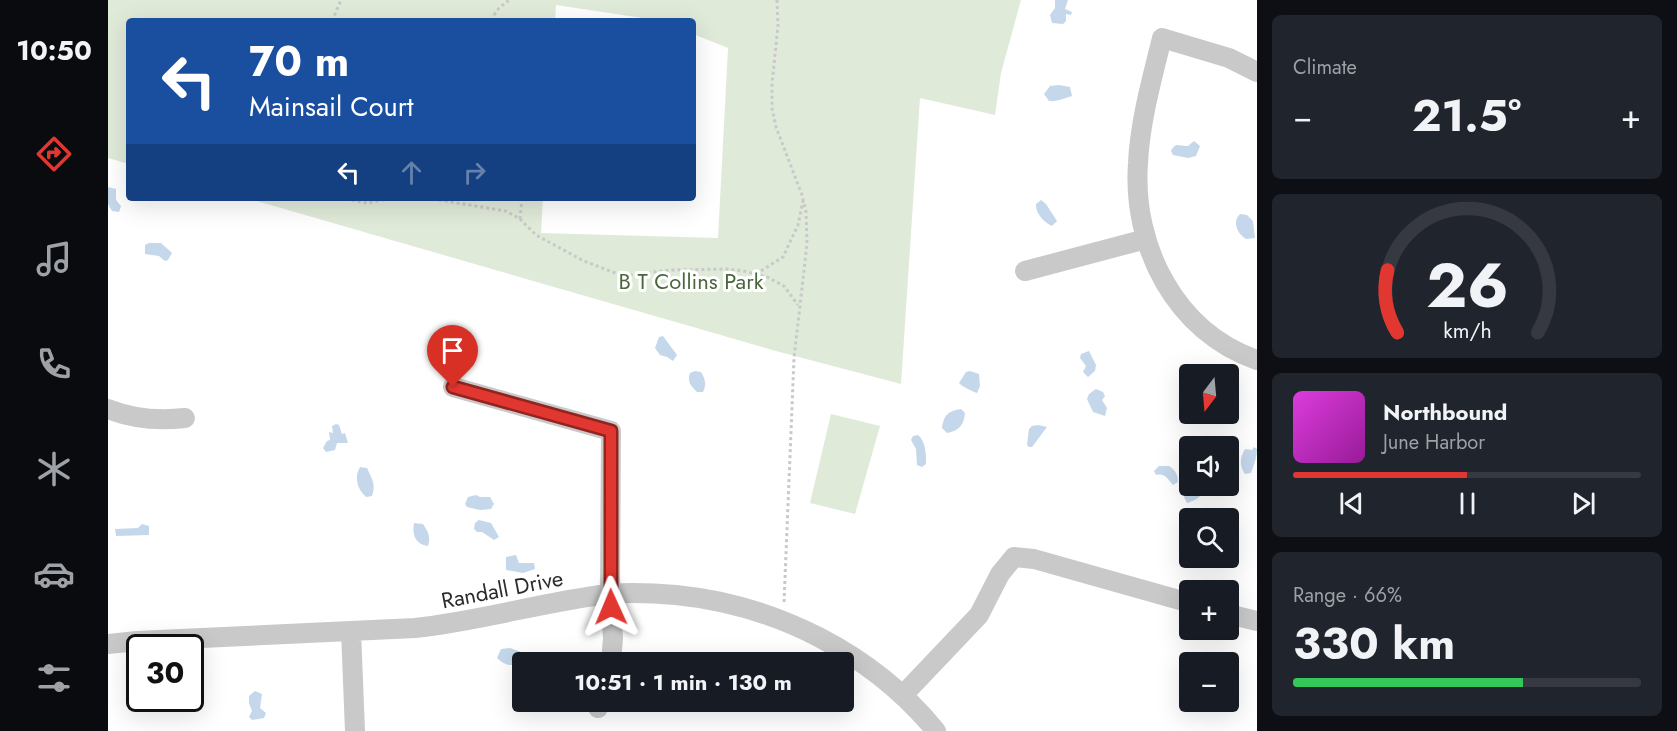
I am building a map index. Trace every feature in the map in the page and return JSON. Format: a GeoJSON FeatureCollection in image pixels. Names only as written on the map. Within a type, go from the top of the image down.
{"type":"FeatureCollection","features":[{"type":"Feature","properties":{"kind":"street"},"geometry":{"type":"LineString","coordinates":[[1257,72],[1228,58],[1162,38],[1142,123],[1137,165],[1138,193],[1146,239],[1165,284],[1184,310],[1214,338],[1234,351],[1257,360]]}},
{"type":"Feature","properties":{"kind":"street"},"geometry":{"type":"LineString","coordinates":[[1025,271],[1146,239]]}},
{"type":"Feature","properties":{"kind":"street"},"geometry":{"type":"LineString","coordinates":[[453,387],[611,431],[612,652]]}},
{"type":"Feature","properties":{"kind":"street"},"geometry":{"type":"LineString","coordinates":[[108,409],[150,419],[184,418]]}},
{"type":"Feature","properties":{"kind":"street"},"geometry":{"type":"LineString","coordinates":[[903,695],[979,615],[1000,574],[1014,557],[1034,560],[1179,600]]}},
{"type":"Feature","properties":{"kind":"street","name":"Randall Drive"},"geometry":{"type":"LineString","coordinates":[[108,644],[415,628],[455,624],[610,594],[659,594],[699,598],[738,606],[777,618],[838,647],[871,669],[903,695],[936,731]]}},
{"type":"Feature","properties":{"kind":"street"},"geometry":{"type":"LineString","coordinates":[[1239,617],[1257,621]]}},
{"type":"Feature","properties":{"kind":"street"},"geometry":{"type":"LineString","coordinates":[[351,631],[355,731]]}},
{"type":"Feature","properties":{"kind":"path"},"geometry":{"type":"LineString","coordinates":[[333,18],[341,0]]}},
{"type":"Feature","properties":{"kind":"path"},"geometry":{"type":"LineString","coordinates":[[494,18],[499,8],[509,0]]}},
{"type":"Feature","properties":{"kind":"path"},"geometry":{"type":"LineString","coordinates":[[777,0],[778,25],[772,108],[776,127],[803,200],[806,212],[807,244],[798,306],[794,358],[785,601],[777,618]]}},
{"type":"Feature","properties":{"kind":"path"},"geometry":{"type":"LineString","coordinates":[[756,274],[783,257],[798,225],[803,200]]}},
{"type":"Feature","properties":{"kind":"path"},"geometry":{"type":"LineString","coordinates":[[356,201],[367,203],[377,201]]}},
{"type":"Feature","properties":{"kind":"path"},"geometry":{"type":"LineString","coordinates":[[445,201],[506,211],[520,219],[536,235],[598,268],[623,276],[670,270],[727,269],[767,277],[784,286],[798,306]]}},
{"type":"Feature","properties":{"kind":"path"},"geometry":{"type":"LineString","coordinates":[[520,219],[522,201]]}},
{"type":"Feature","properties":{"kind":"green space","name":"B T Collins Park"},"geometry":{"type":"Polygon","coordinates":[[[108,0],[1021,0],[1001,73],[995,115],[920,98],[901,384],[776,351],[256,201],[543,201],[541,233],[718,238],[728,48],[696,35],[696,18],[642,18],[556,5],[555,18],[126,18],[126,163],[108,158],[108,0]]]}},
{"type":"Feature","properties":{"kind":"green space"},"geometry":{"type":"Polygon","coordinates":[[[831,414],[880,426],[855,514],[810,503],[831,414]]]}},
{"type":"Feature","properties":{"kind":"water"},"geometry":{"type":"Polygon","coordinates":[[[1055,0],[1068,0],[1065,9],[1072,12],[1071,15],[1066,14],[1066,21],[1063,24],[1052,23],[1050,15],[1055,8],[1055,0]]]}},
{"type":"Feature","properties":{"kind":"water"},"geometry":{"type":"Polygon","coordinates":[[[1050,86],[1070,87],[1072,96],[1049,101],[1044,94],[1050,86]]]}},
{"type":"Feature","properties":{"kind":"water"},"geometry":{"type":"Polygon","coordinates":[[[1194,141],[1200,146],[1196,156],[1188,158],[1173,155],[1171,151],[1175,146],[1188,146],[1194,141]]]}},
{"type":"Feature","properties":{"kind":"water"},"geometry":{"type":"Polygon","coordinates":[[[108,187],[116,189],[116,200],[121,206],[119,212],[112,211],[108,204],[108,187]]]}},
{"type":"Feature","properties":{"kind":"water"},"geometry":{"type":"Polygon","coordinates":[[[1041,200],[1057,221],[1052,226],[1043,220],[1037,211],[1036,204],[1041,200]]]}},
{"type":"Feature","properties":{"kind":"water"},"geometry":{"type":"Polygon","coordinates":[[[1240,214],[1247,215],[1253,221],[1255,238],[1246,239],[1238,231],[1236,220],[1240,214]]]}},
{"type":"Feature","properties":{"kind":"water"},"geometry":{"type":"Polygon","coordinates":[[[161,243],[172,253],[168,260],[145,254],[145,245],[161,243]]]}},
{"type":"Feature","properties":{"kind":"water"},"geometry":{"type":"Polygon","coordinates":[[[663,336],[677,355],[673,361],[660,355],[655,348],[659,337],[663,336]]]}},
{"type":"Feature","properties":{"kind":"water"},"geometry":{"type":"Polygon","coordinates":[[[1089,351],[1096,365],[1095,371],[1088,377],[1083,372],[1086,366],[1080,358],[1081,354],[1089,351]]]}},
{"type":"Feature","properties":{"kind":"water"},"geometry":{"type":"Polygon","coordinates":[[[701,372],[704,377],[703,392],[697,392],[690,384],[690,373],[701,372]]]}},
{"type":"Feature","properties":{"kind":"water"},"geometry":{"type":"Polygon","coordinates":[[[966,372],[979,374],[980,386],[977,393],[959,383],[966,372]]]}},
{"type":"Feature","properties":{"kind":"water"},"geometry":{"type":"Polygon","coordinates":[[[1096,389],[1103,392],[1105,396],[1102,400],[1107,408],[1105,416],[1093,412],[1087,399],[1089,394],[1096,389]]]}},
{"type":"Feature","properties":{"kind":"water"},"geometry":{"type":"Polygon","coordinates":[[[961,409],[965,413],[962,424],[955,431],[947,433],[942,428],[945,417],[950,412],[961,409]]]}},
{"type":"Feature","properties":{"kind":"water"},"geometry":{"type":"Polygon","coordinates":[[[339,425],[342,434],[345,433],[348,443],[337,443],[335,450],[326,452],[323,448],[330,440],[329,432],[333,433],[332,426],[339,425]]]}},
{"type":"Feature","properties":{"kind":"water"},"geometry":{"type":"Polygon","coordinates":[[[1038,425],[1047,427],[1032,447],[1029,447],[1027,445],[1029,429],[1038,425]]]}},
{"type":"Feature","properties":{"kind":"water"},"geometry":{"type":"Polygon","coordinates":[[[918,435],[923,441],[926,452],[926,464],[922,467],[917,465],[916,449],[911,440],[913,436],[918,435]]]}},
{"type":"Feature","properties":{"kind":"water"},"geometry":{"type":"Polygon","coordinates":[[[1254,447],[1257,449],[1251,473],[1245,474],[1241,465],[1242,455],[1245,449],[1252,450],[1254,447]]]}},
{"type":"Feature","properties":{"kind":"water"},"geometry":{"type":"Polygon","coordinates":[[[1159,466],[1169,466],[1177,474],[1178,482],[1173,485],[1164,476],[1156,475],[1154,471],[1159,466]]]}},
{"type":"Feature","properties":{"kind":"water"},"geometry":{"type":"Polygon","coordinates":[[[360,467],[367,468],[372,479],[374,488],[372,496],[366,497],[359,487],[357,475],[360,467]]]}},
{"type":"Feature","properties":{"kind":"water"},"geometry":{"type":"Polygon","coordinates":[[[476,495],[490,497],[494,504],[491,509],[480,510],[467,507],[465,504],[468,497],[476,495]]]}},
{"type":"Feature","properties":{"kind":"water"},"geometry":{"type":"Polygon","coordinates":[[[1184,496],[1200,496],[1187,503],[1184,496]]]}},
{"type":"Feature","properties":{"kind":"water"},"geometry":{"type":"Polygon","coordinates":[[[479,520],[491,523],[499,537],[494,540],[482,532],[477,532],[474,529],[475,523],[479,520]]]}},
{"type":"Feature","properties":{"kind":"water"},"geometry":{"type":"Polygon","coordinates":[[[414,523],[423,524],[425,527],[429,537],[428,546],[415,538],[414,523]]]}},
{"type":"Feature","properties":{"kind":"water"},"geometry":{"type":"Polygon","coordinates":[[[142,524],[149,526],[149,535],[116,536],[115,529],[138,528],[142,524]]]}},
{"type":"Feature","properties":{"kind":"water"},"geometry":{"type":"Polygon","coordinates":[[[516,555],[519,563],[534,563],[535,569],[523,573],[506,570],[506,557],[516,555]]]}},
{"type":"Feature","properties":{"kind":"water"},"geometry":{"type":"Polygon","coordinates":[[[510,648],[521,652],[512,652],[512,665],[510,665],[497,658],[501,649],[510,648]]]}},
{"type":"Feature","properties":{"kind":"water"},"geometry":{"type":"Polygon","coordinates":[[[255,691],[262,694],[260,708],[266,713],[264,718],[252,720],[249,717],[252,711],[249,696],[255,691]]]}},
{"type":"Feature","properties":{"kind":"route"},"geometry":{"type":"LineString","coordinates":[[453,387],[611,431],[611,607]]}}]}
